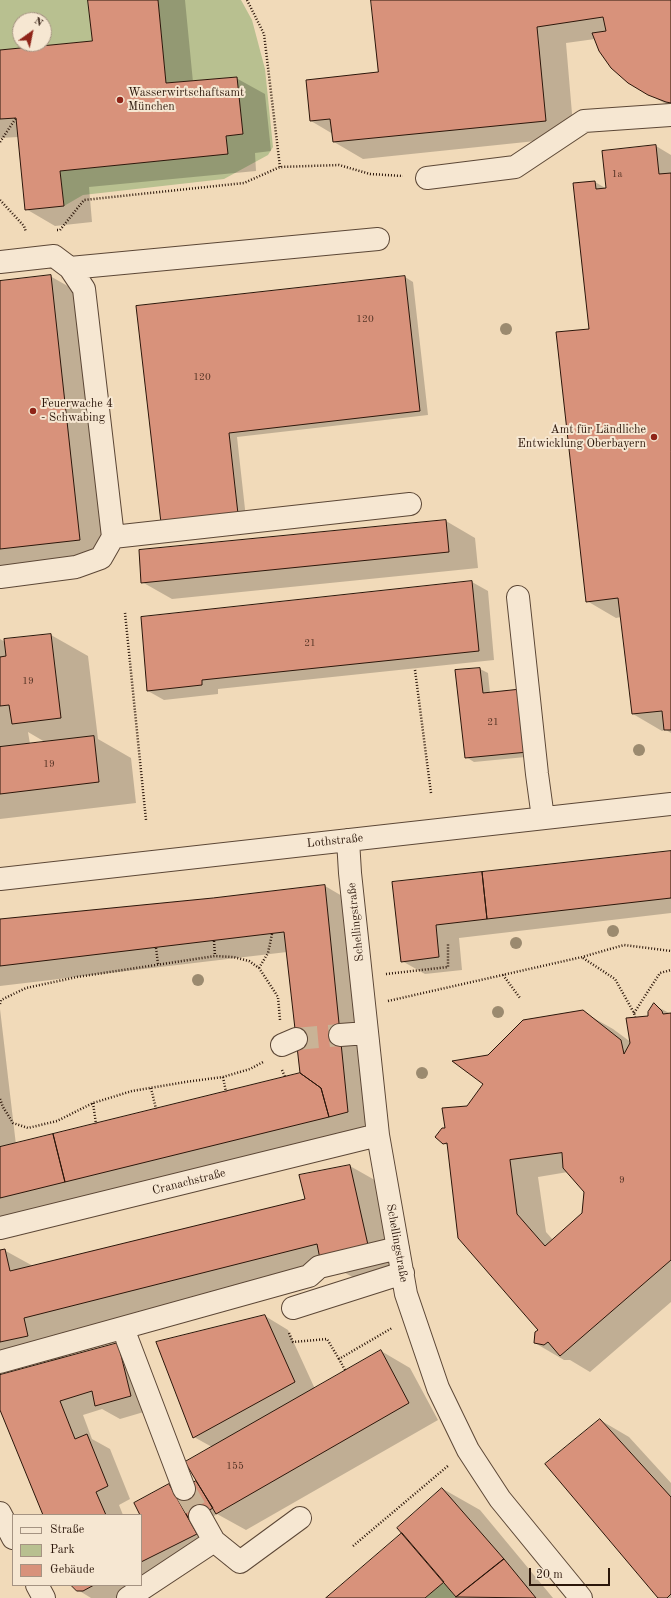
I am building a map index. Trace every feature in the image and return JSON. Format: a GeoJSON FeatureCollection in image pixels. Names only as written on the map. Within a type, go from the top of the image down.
{"type":"FeatureCollection","features":[{"type":"Feature","properties":{"kind":"street"},"geometry":{"type":"LineString","coordinates":[[427,178],[515,167],[584,121],[671,115]]}},
{"type":"Feature","properties":{"kind":"street"},"geometry":{"type":"LineString","coordinates":[[70,268],[378,239]]}},
{"type":"Feature","properties":{"kind":"street"},"geometry":{"type":"LineString","coordinates":[[0,262],[54,256],[70,268],[84,289],[113,537],[101,558],[76,567],[0,576]]}},
{"type":"Feature","properties":{"kind":"street"},"geometry":{"type":"LineString","coordinates":[[113,537],[410,504]]}},
{"type":"Feature","properties":{"kind":"street"},"geometry":{"type":"LineString","coordinates":[[518,597],[537,774],[544,818]]}},
{"type":"Feature","properties":{"kind":"street","name":"Lothstraße"},"geometry":{"type":"LineString","coordinates":[[0,879],[671,804]]}},
{"type":"Feature","properties":{"kind":"street","name":"Schellingstraße"},"geometry":{"type":"LineString","coordinates":[[348,840],[378,1135],[406,1294],[438,1388],[468,1450],[500,1498],[581,1598]]}},
{"type":"Feature","properties":{"kind":"street"},"geometry":{"type":"LineString","coordinates":[[340,1035],[367,1033]]}},
{"type":"Feature","properties":{"kind":"street","name":"Cranachstraße"},"geometry":{"type":"LineString","coordinates":[[0,1228],[378,1135]]}},
{"type":"Feature","properties":{"kind":"street"},"geometry":{"type":"LineString","coordinates":[[0,1362],[309,1276],[319,1267],[398,1248]]}},
{"type":"Feature","properties":{"kind":"street"},"geometry":{"type":"LineString","coordinates":[[293,1308],[403,1273]]}},
{"type":"Feature","properties":{"kind":"street"},"geometry":{"type":"LineString","coordinates":[[127,1339],[184,1489]]}},
{"type":"Feature","properties":{"kind":"street"},"geometry":{"type":"LineString","coordinates":[[0,1512],[12,1536]]}},
{"type":"Feature","properties":{"kind":"street"},"geometry":{"type":"LineString","coordinates":[[200,1516],[214,1541],[240,1562],[300,1518]]}},
{"type":"Feature","properties":{"kind":"street"},"geometry":{"type":"LineString","coordinates":[[128,1598],[214,1541]]}},
{"type":"Feature","properties":{"kind":"street"},"geometry":{"type":"LineString","coordinates":[[38,1586],[44,1598]]}},
{"type":"Feature","properties":{"kind":"path"},"geometry":{"type":"LineString","coordinates":[[247,0],[264,34],[280,167]]}},
{"type":"Feature","properties":{"kind":"path"},"geometry":{"type":"LineString","coordinates":[[0,142],[16,118]]}},
{"type":"Feature","properties":{"kind":"path"},"geometry":{"type":"LineString","coordinates":[[53,231],[60,230],[84,200],[244,183],[280,167],[339,165],[370,174],[427,178]]}},
{"type":"Feature","properties":{"kind":"path"},"geometry":{"type":"LineString","coordinates":[[0,200],[24,226],[25,232],[32,232]]}},
{"type":"Feature","properties":{"kind":"path"},"geometry":{"type":"LineString","coordinates":[[125,613],[146,820]]}},
{"type":"Feature","properties":{"kind":"path"},"geometry":{"type":"LineString","coordinates":[[415,670],[431,793]]}},
{"type":"Feature","properties":{"kind":"path"},"geometry":{"type":"LineString","coordinates":[[259,968],[268,953],[272,934]]}},
{"type":"Feature","properties":{"kind":"path"},"geometry":{"type":"LineString","coordinates":[[214,941],[215,956]]}},
{"type":"Feature","properties":{"kind":"path"},"geometry":{"type":"LineString","coordinates":[[361,978],[448,966],[448,944]]}},
{"type":"Feature","properties":{"kind":"path"},"geometry":{"type":"LineString","coordinates":[[364,1006],[582,958],[624,945],[671,951]]}},
{"type":"Feature","properties":{"kind":"path"},"geometry":{"type":"LineString","coordinates":[[156,948],[158,964]]}},
{"type":"Feature","properties":{"kind":"path"},"geometry":{"type":"LineString","coordinates":[[0,1004],[1,1000],[26,988],[77,977],[215,956],[233,957],[249,960],[259,968],[278,997],[289,1042],[275,1056],[250,1069],[223,1077],[132,1091],[92,1104],[57,1120],[28,1128],[13,1123],[0,1099]]}},
{"type":"Feature","properties":{"kind":"path"},"geometry":{"type":"LineString","coordinates":[[582,958],[615,979],[635,1017]]}},
{"type":"Feature","properties":{"kind":"path"},"geometry":{"type":"LineString","coordinates":[[634,1013],[660,973],[671,970]]}},
{"type":"Feature","properties":{"kind":"path"},"geometry":{"type":"LineString","coordinates":[[503,975],[520,998]]}},
{"type":"Feature","properties":{"kind":"path"},"geometry":{"type":"LineString","coordinates":[[223,1077],[226,1092]]}},
{"type":"Feature","properties":{"kind":"path"},"geometry":{"type":"LineString","coordinates":[[151,1088],[156,1109]]}},
{"type":"Feature","properties":{"kind":"path"},"geometry":{"type":"LineString","coordinates":[[92,1104],[96,1124]]}},
{"type":"Feature","properties":{"kind":"path"},"geometry":{"type":"LineString","coordinates":[[345,1370],[339,1358],[389,1329],[415,1318]]}},
{"type":"Feature","properties":{"kind":"path"},"geometry":{"type":"LineString","coordinates":[[353,1546],[468,1450]]}},
{"type":"Feature","properties":{"kind":"green space"},"geometry":{"type":"Polygon","coordinates":[[[0,0],[88,0],[92,41],[52,45],[52,12],[12,12],[12,49],[0,50],[0,0]]]}},
{"type":"Feature","properties":{"kind":"green space"},"geometry":{"type":"Polygon","coordinates":[[[158,0],[241,0],[252,20],[265,69],[273,147],[268,155],[224,179],[83,195],[64,206],[60,171],[227,154],[226,136],[243,134],[237,77],[166,83],[158,0]]]}},
{"type":"Feature","properties":{"kind":"green space"},"geometry":{"type":"Polygon","coordinates":[[[444,1582],[456,1598],[425,1598],[444,1582]]]}},
{"type":"Feature","properties":{"kind":"building","name":"Wasserwirtschaftsamt München"},"geometry":{"type":"Polygon","coordinates":[[[88,0],[158,0],[166,83],[237,77],[243,134],[226,136],[228,154],[60,171],[64,206],[25,210],[16,118],[0,119],[0,50],[12,49],[12,52],[52,52],[52,45],[92,41],[88,0]]]}},
{"type":"Feature","properties":{"kind":"building"},"geometry":{"type":"Polygon","coordinates":[[[371,0],[671,0],[671,103],[648,95],[628,83],[611,68],[599,51],[592,33],[606,31],[603,17],[537,27],[546,121],[333,142],[330,119],[310,121],[306,80],[378,72],[371,0]]]}},
{"type":"Feature","properties":{"kind":"building"},"geometry":{"type":"Polygon","coordinates":[[[656,145],[659,174],[671,173],[671,730],[664,730],[662,711],[632,714],[618,598],[586,602],[556,332],[589,329],[573,183],[595,181],[596,189],[606,188],[602,151],[656,145]]]}},
{"type":"Feature","properties":{"kind":"building","name":"Feuerwache 4 - Schwabing"},"geometry":{"type":"Polygon","coordinates":[[[51,275],[80,540],[0,549],[0,281],[51,275]]]}},
{"type":"Feature","properties":{"kind":"building"},"geometry":{"type":"Polygon","coordinates":[[[405,276],[420,411],[229,433],[238,514],[161,523],[136,306],[405,276]]]}},
{"type":"Feature","properties":{"kind":"building"},"geometry":{"type":"Polygon","coordinates":[[[446,520],[449,552],[141,583],[139,550],[446,520]]]}},
{"type":"Feature","properties":{"kind":"building"},"geometry":{"type":"Polygon","coordinates":[[[472,581],[479,651],[202,680],[202,685],[147,691],[141,617],[472,581]]]}},
{"type":"Feature","properties":{"kind":"building"},"geometry":{"type":"Polygon","coordinates":[[[51,634],[61,718],[12,724],[9,705],[0,706],[0,657],[6,656],[4,639],[51,634]]]}},
{"type":"Feature","properties":{"kind":"building"},"geometry":{"type":"Polygon","coordinates":[[[480,668],[483,693],[521,689],[528,752],[465,758],[455,670],[480,668]]]}},
{"type":"Feature","properties":{"kind":"building"},"geometry":{"type":"Polygon","coordinates":[[[94,736],[99,782],[0,794],[0,747],[94,736]]]}},
{"type":"Feature","properties":{"kind":"building"},"geometry":{"type":"Polygon","coordinates":[[[671,851],[671,898],[487,919],[482,872],[671,851]]]}},
{"type":"Feature","properties":{"kind":"building"},"geometry":{"type":"Polygon","coordinates":[[[482,872],[487,919],[436,925],[439,957],[401,962],[392,882],[482,872]]]}},
{"type":"Feature","properties":{"kind":"building"},"geometry":{"type":"Polygon","coordinates":[[[325,885],[348,1112],[329,1117],[321,1088],[300,1073],[284,932],[0,966],[0,919],[213,898],[325,885]]]}},
{"type":"Feature","properties":{"kind":"building"},"geometry":{"type":"Polygon","coordinates":[[[654,1003],[663,1014],[671,1013],[671,1260],[560,1356],[548,1342],[544,1345],[534,1343],[535,1332],[538,1330],[458,1238],[447,1143],[443,1144],[435,1137],[442,1128],[445,1128],[442,1108],[467,1106],[483,1084],[452,1061],[488,1055],[523,1020],[583,1010],[621,1040],[624,1054],[630,1043],[626,1018],[648,1016],[648,1012],[654,1003]],[[562,1153],[510,1160],[517,1214],[545,1246],[582,1213],[584,1192],[563,1168],[562,1153]]]}},
{"type":"Feature","properties":{"kind":"building"},"geometry":{"type":"Polygon","coordinates":[[[300,1073],[321,1088],[329,1117],[65,1182],[53,1134],[300,1073]]]}},
{"type":"Feature","properties":{"kind":"building"},"geometry":{"type":"Polygon","coordinates":[[[53,1134],[65,1182],[0,1198],[0,1147],[53,1134]]]}},
{"type":"Feature","properties":{"kind":"building"},"geometry":{"type":"Polygon","coordinates":[[[350,1165],[368,1245],[320,1259],[317,1244],[24,1318],[28,1336],[0,1342],[0,1250],[5,1249],[10,1271],[305,1199],[299,1175],[350,1165]]]}},
{"type":"Feature","properties":{"kind":"building"},"geometry":{"type":"Polygon","coordinates":[[[265,1315],[295,1382],[193,1438],[156,1342],[265,1315]]]}},
{"type":"Feature","properties":{"kind":"building"},"geometry":{"type":"Polygon","coordinates":[[[118,1343],[131,1396],[95,1406],[92,1391],[60,1401],[75,1439],[87,1434],[108,1486],[96,1492],[106,1514],[43,1514],[0,1410],[0,1375],[118,1343]]]}},
{"type":"Feature","properties":{"kind":"building"},"geometry":{"type":"Polygon","coordinates":[[[381,1350],[409,1403],[216,1514],[185,1462],[381,1350]]]}},
{"type":"Feature","properties":{"kind":"building"},"geometry":{"type":"Polygon","coordinates":[[[600,1419],[671,1497],[671,1594],[667,1598],[658,1598],[545,1464],[600,1419]]]}},
{"type":"Feature","properties":{"kind":"building"},"geometry":{"type":"Polygon","coordinates":[[[196,1481],[213,1508],[190,1521],[175,1494],[196,1481]]]}},
{"type":"Feature","properties":{"kind":"building"},"geometry":{"type":"Polygon","coordinates":[[[169,1484],[197,1534],[142,1562],[142,1514],[140,1514],[134,1503],[169,1484]]]}},
{"type":"Feature","properties":{"kind":"building"},"geometry":{"type":"Polygon","coordinates":[[[442,1488],[504,1559],[456,1597],[397,1528],[442,1488]]]}},
{"type":"Feature","properties":{"kind":"building"},"geometry":{"type":"Polygon","coordinates":[[[402,1533],[444,1582],[425,1598],[326,1598],[402,1533]]]}},
{"type":"Feature","properties":{"kind":"building"},"geometry":{"type":"Polygon","coordinates":[[[504,1559],[536,1598],[456,1597],[504,1559]]]}},
{"type":"Feature","properties":{"kind":"building"},"geometry":{"type":"Polygon","coordinates":[[[72,1586],[92,1586],[83,1591],[77,1591],[72,1586]]]}},
{"type":"Feature","properties":{"kind":"tunnel"},"geometry":{"type":"LineString","coordinates":[[296,1039],[340,1035]]}},
{"type":"Feature","properties":{"kind":"tunnel"},"geometry":{"type":"LineString","coordinates":[[184,1489],[200,1516]]}},
{"type":"Feature","properties":{"kind":"place","name":"Wasserwirtschaftsamt München"},"geometry":{"type":"Point","coordinates":[120,100]}},
{"type":"Feature","properties":{"kind":"place","name":"Feuerwache 4 - Schwabing"},"geometry":{"type":"Point","coordinates":[33,411]}},
{"type":"Feature","properties":{"kind":"place","name":"Amt für Ländliche Entwicklung Oberbayern"},"geometry":{"type":"Point","coordinates":[654,437]}}]}
